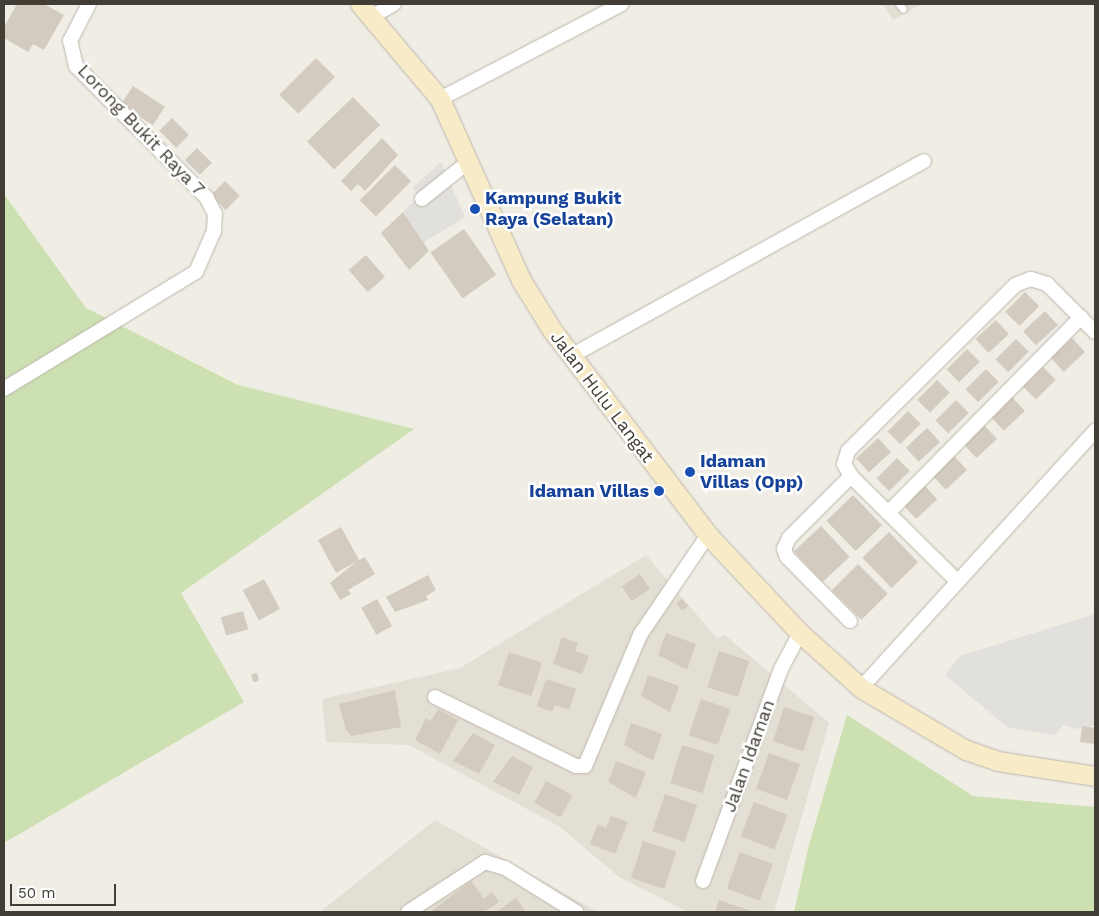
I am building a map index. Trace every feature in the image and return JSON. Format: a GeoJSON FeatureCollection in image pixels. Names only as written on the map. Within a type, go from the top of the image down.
{"type":"FeatureCollection","features":[{"type":"Feature","properties":{"kind":"main road","name":"Jalan Hulu Langat"},"geometry":{"type":"LineString","coordinates":[[367,10],[440,99],[521,280],[571,356],[708,535],[800,633],[862,688],[966,750],[998,761],[1095,776]]}},
{"type":"Feature","properties":{"kind":"street","name":"Lorong Bukit Raya 7"},"geometry":{"type":"LineString","coordinates":[[4,389],[196,272],[214,232],[215,214],[207,198],[76,66],[70,41],[89,4]]}},
{"type":"Feature","properties":{"kind":"street"},"geometry":{"type":"LineString","coordinates":[[367,10],[394,4]]}},
{"type":"Feature","properties":{"kind":"street"},"geometry":{"type":"LineString","coordinates":[[440,99],[622,4]]}},
{"type":"Feature","properties":{"kind":"street"},"geometry":{"type":"LineString","coordinates":[[571,356],[924,161]]}},
{"type":"Feature","properties":{"kind":"street"},"geometry":{"type":"LineString","coordinates":[[422,199],[467,163]]}},
{"type":"Feature","properties":{"kind":"street"},"geometry":{"type":"LineString","coordinates":[[957,581],[851,476],[844,464],[848,451],[1016,285],[1030,279],[1047,284],[1095,332]]}},
{"type":"Feature","properties":{"kind":"street"},"geometry":{"type":"LineString","coordinates":[[888,513],[1081,317]]}},
{"type":"Feature","properties":{"kind":"street"},"geometry":{"type":"LineString","coordinates":[[862,688],[1095,431]]}},
{"type":"Feature","properties":{"kind":"street"},"geometry":{"type":"LineString","coordinates":[[850,621],[787,558],[784,549],[789,538],[851,476]]}},
{"type":"Feature","properties":{"kind":"street"},"geometry":{"type":"LineString","coordinates":[[435,697],[576,766],[585,766],[640,635],[708,535]]}},
{"type":"Feature","properties":{"kind":"street","name":"Jalan Idaman"},"geometry":{"type":"LineString","coordinates":[[703,880],[781,670],[800,633]]}},
{"type":"Feature","properties":{"kind":"street"},"geometry":{"type":"LineString","coordinates":[[408,912],[486,862],[505,868],[576,912]]}},
{"type":"Feature","properties":{"kind":"shaded area"},"geometry":{"type":"Polygon","coordinates":[[[883,4],[922,4],[893,20],[883,4]]]}},
{"type":"Feature","properties":{"kind":"shaded area"},"geometry":{"type":"Polygon","coordinates":[[[441,162],[465,217],[423,243],[403,212],[418,197],[413,187],[441,162]]]}},
{"type":"Feature","properties":{"kind":"shaded area"},"geometry":{"type":"Polygon","coordinates":[[[646,555],[717,638],[725,635],[829,723],[774,912],[688,912],[619,877],[560,827],[409,745],[326,742],[322,699],[460,668],[646,555]]]}},
{"type":"Feature","properties":{"kind":"shaded area"},"geometry":{"type":"Polygon","coordinates":[[[1095,614],[1095,725],[1077,729],[1064,725],[1054,735],[1007,727],[945,675],[960,656],[1095,614]]]}},
{"type":"Feature","properties":{"kind":"shaded area"},"geometry":{"type":"Polygon","coordinates":[[[435,820],[598,912],[320,912],[435,820]]]}},
{"type":"Feature","properties":{"kind":"green space"},"geometry":{"type":"Polygon","coordinates":[[[4,194],[86,308],[238,385],[414,429],[181,593],[244,702],[4,843],[4,194]]]}},
{"type":"Feature","properties":{"kind":"green space"},"geometry":{"type":"Polygon","coordinates":[[[847,715],[973,796],[1095,807],[1095,912],[794,912],[809,845],[847,715]]]}},
{"type":"Feature","properties":{"kind":"building"},"geometry":{"type":"Polygon","coordinates":[[[17,4],[44,4],[64,15],[44,50],[33,44],[28,52],[4,38],[4,27],[17,4]]]}},
{"type":"Feature","properties":{"kind":"building"},"geometry":{"type":"Polygon","coordinates":[[[316,58],[335,77],[298,114],[279,95],[316,58]]]}},
{"type":"Feature","properties":{"kind":"building"},"geometry":{"type":"Polygon","coordinates":[[[133,86],[165,107],[153,125],[121,104],[133,86]]]}},
{"type":"Feature","properties":{"kind":"building"},"geometry":{"type":"Polygon","coordinates":[[[353,97],[380,125],[334,170],[307,141],[353,97]]]}},
{"type":"Feature","properties":{"kind":"building"},"geometry":{"type":"Polygon","coordinates":[[[172,118],[189,135],[176,148],[159,131],[172,118]]]}},
{"type":"Feature","properties":{"kind":"building"},"geometry":{"type":"Polygon","coordinates":[[[382,138],[398,155],[365,191],[358,184],[351,191],[341,181],[382,138]]]}},
{"type":"Feature","properties":{"kind":"building"},"geometry":{"type":"Polygon","coordinates":[[[197,148],[212,163],[200,175],[185,160],[197,148]]]}},
{"type":"Feature","properties":{"kind":"building"},"geometry":{"type":"Polygon","coordinates":[[[395,165],[411,181],[376,217],[360,200],[395,165]]]}},
{"type":"Feature","properties":{"kind":"building"},"geometry":{"type":"Polygon","coordinates":[[[225,181],[240,196],[226,210],[211,195],[225,181]]]}},
{"type":"Feature","properties":{"kind":"building"},"geometry":{"type":"Polygon","coordinates":[[[403,212],[429,251],[409,270],[381,233],[403,212]]]}},
{"type":"Feature","properties":{"kind":"building"},"geometry":{"type":"Polygon","coordinates":[[[464,229],[496,275],[463,298],[430,253],[464,229]]]}},
{"type":"Feature","properties":{"kind":"building"},"geometry":{"type":"Polygon","coordinates":[[[366,255],[385,277],[368,292],[349,270],[366,255]]]}},
{"type":"Feature","properties":{"kind":"building"},"geometry":{"type":"Polygon","coordinates":[[[1025,292],[1039,306],[1019,326],[1005,312],[1025,292]]]}},
{"type":"Feature","properties":{"kind":"building"},"geometry":{"type":"Polygon","coordinates":[[[1045,311],[1058,325],[1036,345],[1023,331],[1045,311]]]}},
{"type":"Feature","properties":{"kind":"building"},"geometry":{"type":"Polygon","coordinates":[[[996,320],[1009,334],[988,353],[976,339],[996,320]]]}},
{"type":"Feature","properties":{"kind":"building"},"geometry":{"type":"Polygon","coordinates":[[[1072,338],[1085,352],[1064,372],[1051,358],[1072,338]]]}},
{"type":"Feature","properties":{"kind":"building"},"geometry":{"type":"Polygon","coordinates":[[[1016,339],[1029,352],[1008,372],[995,360],[1016,339]]]}},
{"type":"Feature","properties":{"kind":"building"},"geometry":{"type":"Polygon","coordinates":[[[967,349],[980,362],[959,382],[946,370],[967,349]]]}},
{"type":"Feature","properties":{"kind":"building"},"geometry":{"type":"Polygon","coordinates":[[[1043,367],[1056,380],[1036,400],[1023,387],[1043,367]]]}},
{"type":"Feature","properties":{"kind":"building"},"geometry":{"type":"Polygon","coordinates":[[[986,369],[999,382],[978,402],[965,390],[986,369]]]}},
{"type":"Feature","properties":{"kind":"building"},"geometry":{"type":"Polygon","coordinates":[[[937,380],[950,393],[930,413],[917,400],[937,380]]]}},
{"type":"Feature","properties":{"kind":"building"},"geometry":{"type":"Polygon","coordinates":[[[1012,397],[1025,411],[1004,431],[991,417],[1012,397]]]}},
{"type":"Feature","properties":{"kind":"building"},"geometry":{"type":"Polygon","coordinates":[[[956,400],[969,413],[948,433],[935,421],[956,400]]]}},
{"type":"Feature","properties":{"kind":"building"},"geometry":{"type":"Polygon","coordinates":[[[908,411],[921,424],[900,444],[887,432],[908,411]]]}},
{"type":"Feature","properties":{"kind":"building"},"geometry":{"type":"Polygon","coordinates":[[[984,425],[997,439],[976,458],[964,444],[984,425]]]}},
{"type":"Feature","properties":{"kind":"building"},"geometry":{"type":"Polygon","coordinates":[[[927,428],[940,442],[919,462],[906,448],[927,428]]]}},
{"type":"Feature","properties":{"kind":"building"},"geometry":{"type":"Polygon","coordinates":[[[878,438],[891,452],[869,472],[856,458],[878,438]]]}},
{"type":"Feature","properties":{"kind":"building"},"geometry":{"type":"Polygon","coordinates":[[[954,456],[967,470],[946,490],[933,476],[954,456]]]}},
{"type":"Feature","properties":{"kind":"building"},"geometry":{"type":"Polygon","coordinates":[[[897,458],[910,471],[889,491],[876,479],[897,458]]]}},
{"type":"Feature","properties":{"kind":"building"},"geometry":{"type":"Polygon","coordinates":[[[925,486],[937,499],[916,519],[904,506],[925,486]]]}},
{"type":"Feature","properties":{"kind":"building"},"geometry":{"type":"Polygon","coordinates":[[[853,495],[882,525],[856,551],[826,521],[853,495]]]}},
{"type":"Feature","properties":{"kind":"building"},"geometry":{"type":"Polygon","coordinates":[[[821,526],[850,557],[823,582],[794,551],[821,526]]]}},
{"type":"Feature","properties":{"kind":"building"},"geometry":{"type":"Polygon","coordinates":[[[341,527],[359,560],[365,557],[375,574],[348,590],[351,594],[340,600],[330,583],[357,561],[336,573],[318,540],[341,527]]]}},
{"type":"Feature","properties":{"kind":"building"},"geometry":{"type":"Polygon","coordinates":[[[889,532],[918,562],[892,588],[862,558],[889,532]]]}},
{"type":"Feature","properties":{"kind":"building"},"geometry":{"type":"Polygon","coordinates":[[[858,564],[888,594],[862,620],[832,590],[858,564]]]}},
{"type":"Feature","properties":{"kind":"building"},"geometry":{"type":"Polygon","coordinates":[[[640,574],[650,589],[632,601],[622,586],[640,574]]]}},
{"type":"Feature","properties":{"kind":"building"},"geometry":{"type":"Polygon","coordinates":[[[428,575],[436,590],[426,596],[428,600],[395,612],[386,597],[428,575]]]}},
{"type":"Feature","properties":{"kind":"building"},"geometry":{"type":"Polygon","coordinates":[[[264,579],[280,609],[259,620],[243,590],[264,579]]]}},
{"type":"Feature","properties":{"kind":"building"},"geometry":{"type":"Polygon","coordinates":[[[377,599],[392,626],[376,635],[361,608],[377,599]]]}},
{"type":"Feature","properties":{"kind":"building"},"geometry":{"type":"Polygon","coordinates":[[[682,599],[688,606],[682,611],[676,603],[682,599]]]}},
{"type":"Feature","properties":{"kind":"building"},"geometry":{"type":"Polygon","coordinates":[[[243,611],[248,629],[226,636],[221,617],[243,611]]]}},
{"type":"Feature","properties":{"kind":"building"},"geometry":{"type":"Polygon","coordinates":[[[666,633],[696,644],[687,670],[658,655],[666,633]]]}},
{"type":"Feature","properties":{"kind":"building"},"geometry":{"type":"Polygon","coordinates":[[[562,637],[578,643],[575,651],[589,656],[582,674],[553,664],[562,637]]]}},
{"type":"Feature","properties":{"kind":"building"},"geometry":{"type":"Polygon","coordinates":[[[719,651],[749,661],[738,697],[707,687],[719,651]]]}},
{"type":"Feature","properties":{"kind":"building"},"geometry":{"type":"Polygon","coordinates":[[[509,652],[542,663],[531,696],[498,685],[509,652]]]}},
{"type":"Feature","properties":{"kind":"building"},"geometry":{"type":"Polygon","coordinates":[[[257,673],[259,681],[253,682],[251,674],[257,673]]]}},
{"type":"Feature","properties":{"kind":"building"},"geometry":{"type":"Polygon","coordinates":[[[648,675],[679,686],[670,712],[641,696],[648,675]]]}},
{"type":"Feature","properties":{"kind":"building"},"geometry":{"type":"Polygon","coordinates":[[[546,679],[576,689],[569,710],[555,705],[552,712],[537,706],[546,679]]]}},
{"type":"Feature","properties":{"kind":"building"},"geometry":{"type":"Polygon","coordinates":[[[395,690],[401,727],[351,736],[346,730],[339,704],[395,690]]]}},
{"type":"Feature","properties":{"kind":"building"},"geometry":{"type":"Polygon","coordinates":[[[701,699],[730,709],[718,745],[689,735],[701,699]]]}},
{"type":"Feature","properties":{"kind":"building"},"geometry":{"type":"Polygon","coordinates":[[[784,707],[814,717],[803,751],[773,741],[784,707]]]}},
{"type":"Feature","properties":{"kind":"building"},"geometry":{"type":"Polygon","coordinates":[[[438,709],[458,720],[440,754],[415,740],[426,718],[431,721],[438,709]]]}},
{"type":"Feature","properties":{"kind":"building"},"geometry":{"type":"Polygon","coordinates":[[[631,723],[662,734],[653,761],[624,745],[631,723]]]}},
{"type":"Feature","properties":{"kind":"building"},"geometry":{"type":"Polygon","coordinates":[[[1082,726],[1095,728],[1095,744],[1080,742],[1082,726]]]}},
{"type":"Feature","properties":{"kind":"building"},"geometry":{"type":"Polygon","coordinates":[[[473,733],[495,745],[479,774],[453,761],[473,733]]]}},
{"type":"Feature","properties":{"kind":"building"},"geometry":{"type":"Polygon","coordinates":[[[682,745],[715,755],[703,793],[670,783],[682,745]]]}},
{"type":"Feature","properties":{"kind":"building"},"geometry":{"type":"Polygon","coordinates":[[[769,753],[800,764],[787,800],[756,789],[769,753]]]}},
{"type":"Feature","properties":{"kind":"building"},"geometry":{"type":"Polygon","coordinates":[[[512,756],[533,767],[519,795],[493,782],[512,756]]]}},
{"type":"Feature","properties":{"kind":"building"},"geometry":{"type":"Polygon","coordinates":[[[616,761],[646,772],[636,798],[608,782],[616,761]]]}},
{"type":"Feature","properties":{"kind":"building"},"geometry":{"type":"Polygon","coordinates":[[[546,781],[572,795],[561,817],[534,803],[546,781]]]}},
{"type":"Feature","properties":{"kind":"building"},"geometry":{"type":"Polygon","coordinates":[[[665,794],[697,805],[684,842],[652,831],[665,794]]]}},
{"type":"Feature","properties":{"kind":"building"},"geometry":{"type":"Polygon","coordinates":[[[754,802],[788,815],[774,849],[741,837],[754,802]]]}},
{"type":"Feature","properties":{"kind":"building"},"geometry":{"type":"Polygon","coordinates":[[[611,816],[628,822],[615,854],[590,844],[598,824],[606,828],[611,816]]]}},
{"type":"Feature","properties":{"kind":"building"},"geometry":{"type":"Polygon","coordinates":[[[643,841],[676,852],[664,889],[631,878],[643,841]]]}},
{"type":"Feature","properties":{"kind":"building"},"geometry":{"type":"Polygon","coordinates":[[[740,852],[773,864],[760,901],[727,889],[740,852]]]}},
{"type":"Feature","properties":{"kind":"building"},"geometry":{"type":"Polygon","coordinates":[[[471,881],[484,899],[492,892],[499,902],[484,912],[430,912],[471,881]]]}},
{"type":"Feature","properties":{"kind":"building"},"geometry":{"type":"Polygon","coordinates":[[[516,898],[526,912],[496,912],[516,898]]]}},
{"type":"Feature","properties":{"kind":"building"},"geometry":{"type":"Polygon","coordinates":[[[719,900],[754,912],[715,912],[719,900]]]}},
{"type":"Feature","properties":{"kind":"place","name":"Kampung Bukit Raya (Selatan)"},"geometry":{"type":"Point","coordinates":[475,209]}},
{"type":"Feature","properties":{"kind":"place","name":"Idaman Villas (Opp)"},"geometry":{"type":"Point","coordinates":[690,472]}},
{"type":"Feature","properties":{"kind":"place","name":"Idaman Villas"},"geometry":{"type":"Point","coordinates":[659,491]}}]}
